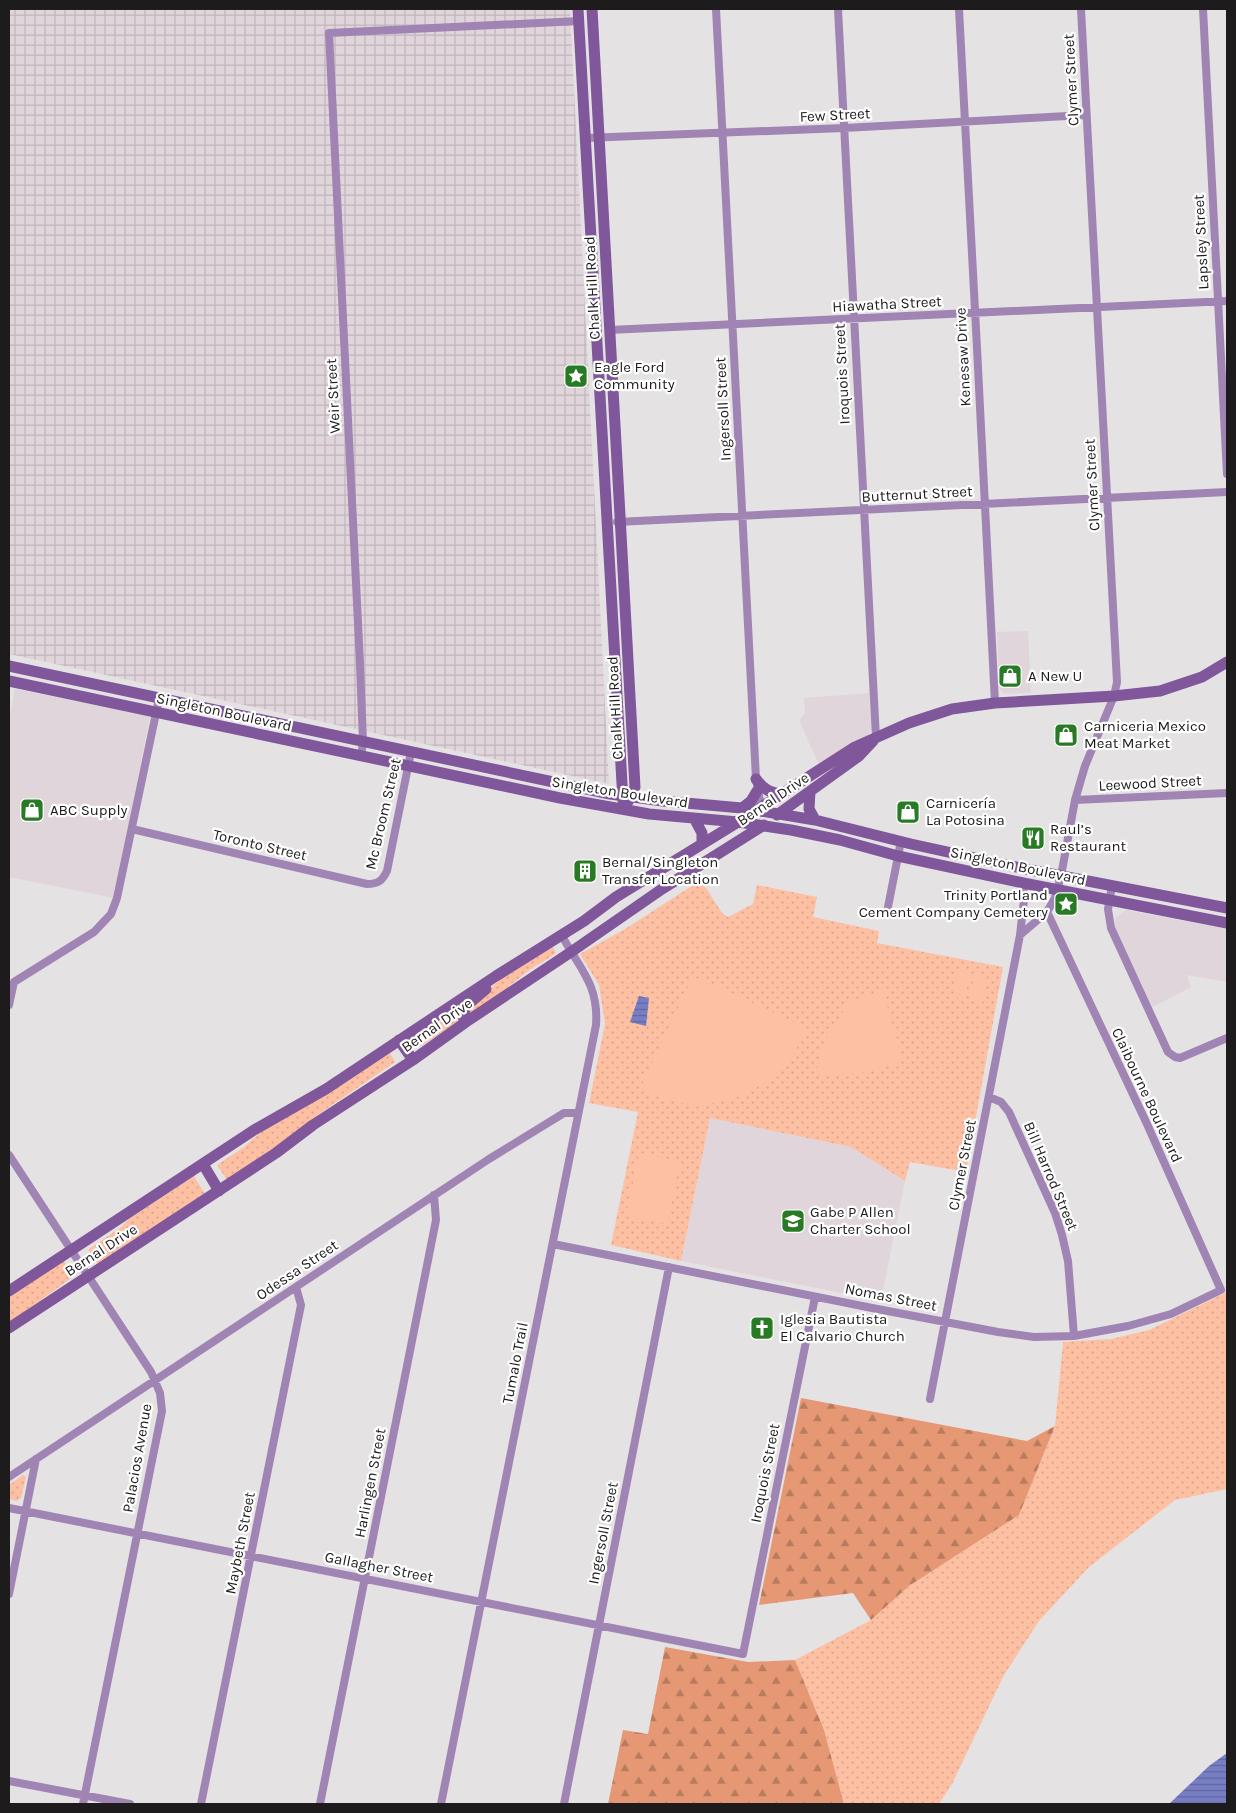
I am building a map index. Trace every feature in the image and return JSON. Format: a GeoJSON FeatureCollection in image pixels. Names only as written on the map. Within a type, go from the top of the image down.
{"type":"FeatureCollection","features":[{"type":"Feature","properties":{"kind":"street","name":"Chalk Hill Road"},"geometry":{"type":"LineString","coordinates":[[592,9],[635,787],[627,796]]}},
{"type":"Feature","properties":{"kind":"street","name":"Ingersoll Street"},"geometry":{"type":"LineString","coordinates":[[716,9],[759,809]]}},
{"type":"Feature","properties":{"kind":"street","name":"Iroquois Street"},"geometry":{"type":"LineString","coordinates":[[838,9],[876,738]]}},
{"type":"Feature","properties":{"kind":"street","name":"Kenesaw Drive"},"geometry":{"type":"LineString","coordinates":[[960,9],[974,313],[986,504],[994,703]]}},
{"type":"Feature","properties":{"kind":"street","name":"Clymer Street"},"geometry":{"type":"LineString","coordinates":[[1020,935],[1047,912],[1055,898],[1075,800],[1085,766],[1114,696],[1117,682],[1081,9]]}},
{"type":"Feature","properties":{"kind":"street","name":"Lapsley Street"},"geometry":{"type":"LineString","coordinates":[[1202,9],[1227,474]]}},
{"type":"Feature","properties":{"kind":"street","name":"Chalk Hill Road"},"geometry":{"type":"LineString","coordinates":[[579,15],[599,394],[627,796],[623,810]]}},
{"type":"Feature","properties":{"kind":"street","name":"Weir Street"},"geometry":{"type":"LineString","coordinates":[[361,757],[363,742],[329,33],[579,15]]}},
{"type":"Feature","properties":{"kind":"street","name":"Few Street"},"geometry":{"type":"LineString","coordinates":[[585,138],[844,128],[1086,115]]}},
{"type":"Feature","properties":{"kind":"street"},"geometry":{"type":"LineString","coordinates":[[590,226],[604,226]]}},
{"type":"Feature","properties":{"kind":"street","name":"Hiawatha Street"},"geometry":{"type":"LineString","coordinates":[[609,330],[1227,301]]}},
{"type":"Feature","properties":{"kind":"street"},"geometry":{"type":"LineString","coordinates":[[598,368],[611,367]]}},
{"type":"Feature","properties":{"kind":"street"},"geometry":{"type":"LineString","coordinates":[[599,394],[612,394]]}},
{"type":"Feature","properties":{"kind":"street","name":"Butternut Street"},"geometry":{"type":"LineString","coordinates":[[608,523],[1227,492]]}},
{"type":"Feature","properties":{"kind":"street","name":"Bernal Drive"},"geometry":{"type":"LineString","coordinates":[[9,1291],[254,1130],[326,1090],[496,976],[584,921],[624,892],[855,747],[909,723],[952,709],[994,703],[1114,696],[1160,691],[1202,677],[1227,662]]}},
{"type":"Feature","properties":{"kind":"street","name":"Singleton Boulevard"},"geometry":{"type":"LineString","coordinates":[[9,666],[363,742],[627,796],[663,802],[759,809],[1061,876],[1227,908]]}},
{"type":"Feature","properties":{"kind":"street","name":"Singleton Boulevard"},"geometry":{"type":"LineString","coordinates":[[9,680],[408,767],[623,810],[738,822],[840,840],[898,856],[1023,883],[1227,923]]}},
{"type":"Feature","properties":{"kind":"street"},"geometry":{"type":"LineString","coordinates":[[94,699],[97,685]]}},
{"type":"Feature","properties":{"kind":"street"},"geometry":{"type":"LineString","coordinates":[[9,1006],[11,982],[94,932],[111,914],[118,898],[159,699]]}},
{"type":"Feature","properties":{"kind":"street","name":"Bernal Drive"},"geometry":{"type":"LineString","coordinates":[[9,1328],[276,1153],[313,1125],[413,1060],[662,889],[763,826],[859,756],[876,738]]}},
{"type":"Feature","properties":{"kind":"street","name":"Mc Broom Street"},"geometry":{"type":"LineString","coordinates":[[381,881],[387,871],[411,752]]}},
{"type":"Feature","properties":{"kind":"street"},"geometry":{"type":"LineString","coordinates":[[756,779],[768,791],[782,794]]}},
{"type":"Feature","properties":{"kind":"street"},"geometry":{"type":"LineString","coordinates":[[742,808],[751,801],[757,791]]}},
{"type":"Feature","properties":{"kind":"street"},"geometry":{"type":"LineString","coordinates":[[810,792],[809,809],[815,820]]}},
{"type":"Feature","properties":{"kind":"street","name":"Leewood Street"},"geometry":{"type":"LineString","coordinates":[[1075,800],[1227,793]]}},
{"type":"Feature","properties":{"kind":"street"},"geometry":{"type":"LineString","coordinates":[[694,818],[702,833],[702,844]]}},
{"type":"Feature","properties":{"kind":"street","name":"Toronto Street"},"geometry":{"type":"LineString","coordinates":[[132,829],[367,884],[381,881]]}},
{"type":"Feature","properties":{"kind":"street"},"geometry":{"type":"LineString","coordinates":[[887,912],[901,841]]}},
{"type":"Feature","properties":{"kind":"street","name":"Clymer Street"},"geometry":{"type":"LineString","coordinates":[[930,1399],[1020,935],[1024,900],[1023,883]]}},
{"type":"Feature","properties":{"kind":"street"},"geometry":{"type":"LineString","coordinates":[[1112,886],[1108,918],[1111,928],[1168,1052],[1180,1058],[1227,1038]]}},
{"type":"Feature","properties":{"kind":"street","name":"Claibourne Boulevard"},"geometry":{"type":"LineString","coordinates":[[1047,912],[1151,1133],[1221,1290]]}},
{"type":"Feature","properties":{"kind":"street","name":"Tumalo Trail"},"geometry":{"type":"LineString","coordinates":[[441,1804],[483,1602],[597,1013],[594,991],[561,934]]}},
{"type":"Feature","properties":{"kind":"street"},"geometry":{"type":"LineString","coordinates":[[466,1022],[463,1017],[466,1006],[488,988],[496,976]]}},
{"type":"Feature","properties":{"kind":"street"},"geometry":{"type":"LineString","coordinates":[[399,1040],[413,1060]]}},
{"type":"Feature","properties":{"kind":"street","name":"Bill Harrod Street"},"geometry":{"type":"LineString","coordinates":[[989,1098],[1002,1102],[1008,1112],[1055,1213],[1068,1262],[1074,1336]]}},
{"type":"Feature","properties":{"kind":"street","name":"Odessa Street"},"geometry":{"type":"LineString","coordinates":[[9,1477],[434,1195],[564,1113],[577,1113]]}},
{"type":"Feature","properties":{"kind":"street","name":"Palacios Avenue"},"geometry":{"type":"LineString","coordinates":[[9,1156],[152,1372],[162,1401],[162,1411],[83,1804]]}},
{"type":"Feature","properties":{"kind":"street"},"geometry":{"type":"LineString","coordinates":[[203,1164],[219,1191]]}},
{"type":"Feature","properties":{"kind":"street","name":"Harlingen Street"},"geometry":{"type":"LineString","coordinates":[[320,1804],[436,1220],[434,1195]]}},
{"type":"Feature","properties":{"kind":"street","name":"Nomas Street"},"geometry":{"type":"LineString","coordinates":[[553,1244],[998,1332],[1034,1337],[1074,1336],[1128,1326],[1171,1314],[1221,1290]]}},
{"type":"Feature","properties":{"kind":"street","name":"Ingersoll Street"},"geometry":{"type":"LineString","coordinates":[[564,1804],[669,1267]]}},
{"type":"Feature","properties":{"kind":"street","name":"Maybeth Street"},"geometry":{"type":"LineString","coordinates":[[201,1804],[301,1305],[296,1286]]}},
{"type":"Feature","properties":{"kind":"street","name":"Iroquois Street"},"geometry":{"type":"LineString","coordinates":[[743,1654],[815,1296]]}},
{"type":"Feature","properties":{"kind":"street"},"geometry":{"type":"LineString","coordinates":[[9,1594],[36,1459]]}},
{"type":"Feature","properties":{"kind":"street","name":"Gallagher Street"},"geometry":{"type":"LineString","coordinates":[[9,1508],[743,1654]]}},
{"type":"Feature","properties":{"kind":"street"},"geometry":{"type":"LineString","coordinates":[[9,1780],[130,1804]]}},
{"type":"Feature","properties":{"kind":"shaded area"},"geometry":{"type":"Polygon","coordinates":[[[9,9],[570,9],[609,784],[9,654],[9,9]]]}},
{"type":"Feature","properties":{"kind":"shaded area"},"geometry":{"type":"Polygon","coordinates":[[[1028,631],[1031,693],[1006,694],[999,688],[997,632],[1028,631]]]}},
{"type":"Feature","properties":{"kind":"shaded area"},"geometry":{"type":"Polygon","coordinates":[[[15,689],[150,716],[114,898],[9,877],[9,720],[15,689]]]}},
{"type":"Feature","properties":{"kind":"shaded area"},"geometry":{"type":"Polygon","coordinates":[[[869,693],[871,729],[869,735],[819,765],[799,720],[805,713],[804,698],[869,693]]]}},
{"type":"Feature","properties":{"kind":"shaded area"},"geometry":{"type":"Polygon","coordinates":[[[701,880],[722,913],[728,917],[753,904],[757,885],[817,897],[813,917],[879,931],[877,943],[1003,967],[966,1172],[910,1162],[905,1181],[851,1147],[710,1118],[681,1261],[611,1245],[638,1112],[589,1103],[605,1024],[599,985],[580,954],[625,929],[701,880]]]}},
{"type":"Feature","properties":{"kind":"shaded area"},"geometry":{"type":"Polygon","coordinates":[[[1126,910],[1227,929],[1227,982],[1187,975],[1191,987],[1149,1009],[1114,926],[1116,917],[1126,910]]]}},
{"type":"Feature","properties":{"kind":"shaded area"},"geometry":{"type":"Polygon","coordinates":[[[553,947],[556,953],[530,969],[470,1014],[468,1009],[503,977],[553,947]]]}},
{"type":"Feature","properties":{"kind":"shaded area"},"geometry":{"type":"Polygon","coordinates":[[[958,970],[970,973],[965,999],[953,997],[958,970]]]}},
{"type":"Feature","properties":{"kind":"shaded area"},"geometry":{"type":"Polygon","coordinates":[[[975,974],[987,976],[982,1003],[969,1000],[975,974]]]}},
{"type":"Feature","properties":{"kind":"shaded area"},"geometry":{"type":"Polygon","coordinates":[[[699,978],[808,1029],[794,1052],[778,1071],[758,1086],[737,1097],[714,1103],[690,1104],[665,1099],[640,1089],[691,980],[699,978]]]}},
{"type":"Feature","properties":{"kind":"shaded area"},"geometry":{"type":"Polygon","coordinates":[[[883,990],[901,1058],[897,1064],[862,1073],[816,1074],[823,1044],[849,1002],[883,990]]]}},
{"type":"Feature","properties":{"kind":"shaded area"},"geometry":{"type":"Polygon","coordinates":[[[452,1013],[458,1022],[421,1046],[418,1042],[423,1035],[452,1013]]]}},
{"type":"Feature","properties":{"kind":"shaded area"},"geometry":{"type":"Polygon","coordinates":[[[390,1053],[395,1062],[227,1180],[217,1165],[244,1147],[262,1131],[337,1088],[390,1053]]]}},
{"type":"Feature","properties":{"kind":"shaded area","name":"Gabe P Allen Charter School"},"geometry":{"type":"Polygon","coordinates":[[[710,1118],[851,1147],[905,1181],[881,1301],[681,1261],[710,1118]]]}},
{"type":"Feature","properties":{"kind":"shaded area"},"geometry":{"type":"Polygon","coordinates":[[[639,1153],[680,1162],[667,1224],[626,1216],[639,1153]]]}},
{"type":"Feature","properties":{"kind":"shaded area"},"geometry":{"type":"Polygon","coordinates":[[[194,1176],[205,1194],[98,1264],[88,1250],[90,1248],[120,1228],[129,1219],[194,1176]]]}},
{"type":"Feature","properties":{"kind":"shaded area"},"geometry":{"type":"Polygon","coordinates":[[[64,1261],[74,1276],[9,1323],[9,1297],[64,1261]]]}},
{"type":"Feature","properties":{"kind":"shaded area"},"geometry":{"type":"Polygon","coordinates":[[[1227,1292],[1227,1489],[1175,1500],[1089,1567],[1039,1621],[1004,1675],[952,1784],[939,1804],[844,1804],[824,1730],[795,1660],[871,1620],[909,1586],[1019,1515],[1055,1426],[1063,1342],[1111,1339],[1149,1330],[1227,1292]]]}},
{"type":"Feature","properties":{"kind":"shaded area"},"geometry":{"type":"Polygon","coordinates":[[[23,1475],[26,1477],[21,1498],[16,1501],[9,1499],[9,1485],[23,1475]]]}},
{"type":"Feature","properties":{"kind":"green space"},"geometry":{"type":"Polygon","coordinates":[[[801,1398],[1027,1441],[1055,1426],[1019,1515],[909,1586],[871,1620],[853,1593],[759,1605],[801,1398]]]}},
{"type":"Feature","properties":{"kind":"green space"},"geometry":{"type":"Polygon","coordinates":[[[665,1647],[748,1662],[795,1660],[824,1730],[844,1804],[608,1804],[623,1730],[648,1734],[665,1647]]]}},
{"type":"Feature","properties":{"kind":"water"},"geometry":{"type":"Polygon","coordinates":[[[639,996],[649,998],[646,1026],[630,1022],[639,996]]]}},
{"type":"Feature","properties":{"kind":"water"},"geometry":{"type":"Polygon","coordinates":[[[1227,1753],[1227,1804],[1169,1804],[1209,1766],[1227,1753]]]}},
{"type":"Feature","properties":{"kind":"place","name":"Eagle Ford Community"},"geometry":{"type":"Point","coordinates":[576,376]}},
{"type":"Feature","properties":{"kind":"place","name":"A New U"},"geometry":{"type":"Point","coordinates":[1010,676]}},
{"type":"Feature","properties":{"kind":"place","name":"Carniceria Mexico Meat Market"},"geometry":{"type":"Point","coordinates":[1066,735]}},
{"type":"Feature","properties":{"kind":"place","name":"ABC Supply"},"geometry":{"type":"Point","coordinates":[32,810]}},
{"type":"Feature","properties":{"kind":"place","name":"Carnicería La Potosina"},"geometry":{"type":"Point","coordinates":[908,812]}},
{"type":"Feature","properties":{"kind":"place","name":"Raul’s Restaurant"},"geometry":{"type":"Point","coordinates":[1033,838]}},
{"type":"Feature","properties":{"kind":"place","name":"Bernal/Singleton Transfer Location"},"geometry":{"type":"Point","coordinates":[585,871]}},
{"type":"Feature","properties":{"kind":"place","name":"Trinity Portland Cement Company Cemetery"},"geometry":{"type":"Point","coordinates":[1066,904]}},
{"type":"Feature","properties":{"kind":"place","name":"Gabe P Allen Charter School"},"geometry":{"type":"Point","coordinates":[793,1221]}},
{"type":"Feature","properties":{"kind":"place","name":"Iglesia Bautista El Calvario Church"},"geometry":{"type":"Point","coordinates":[762,1328]}}]}
